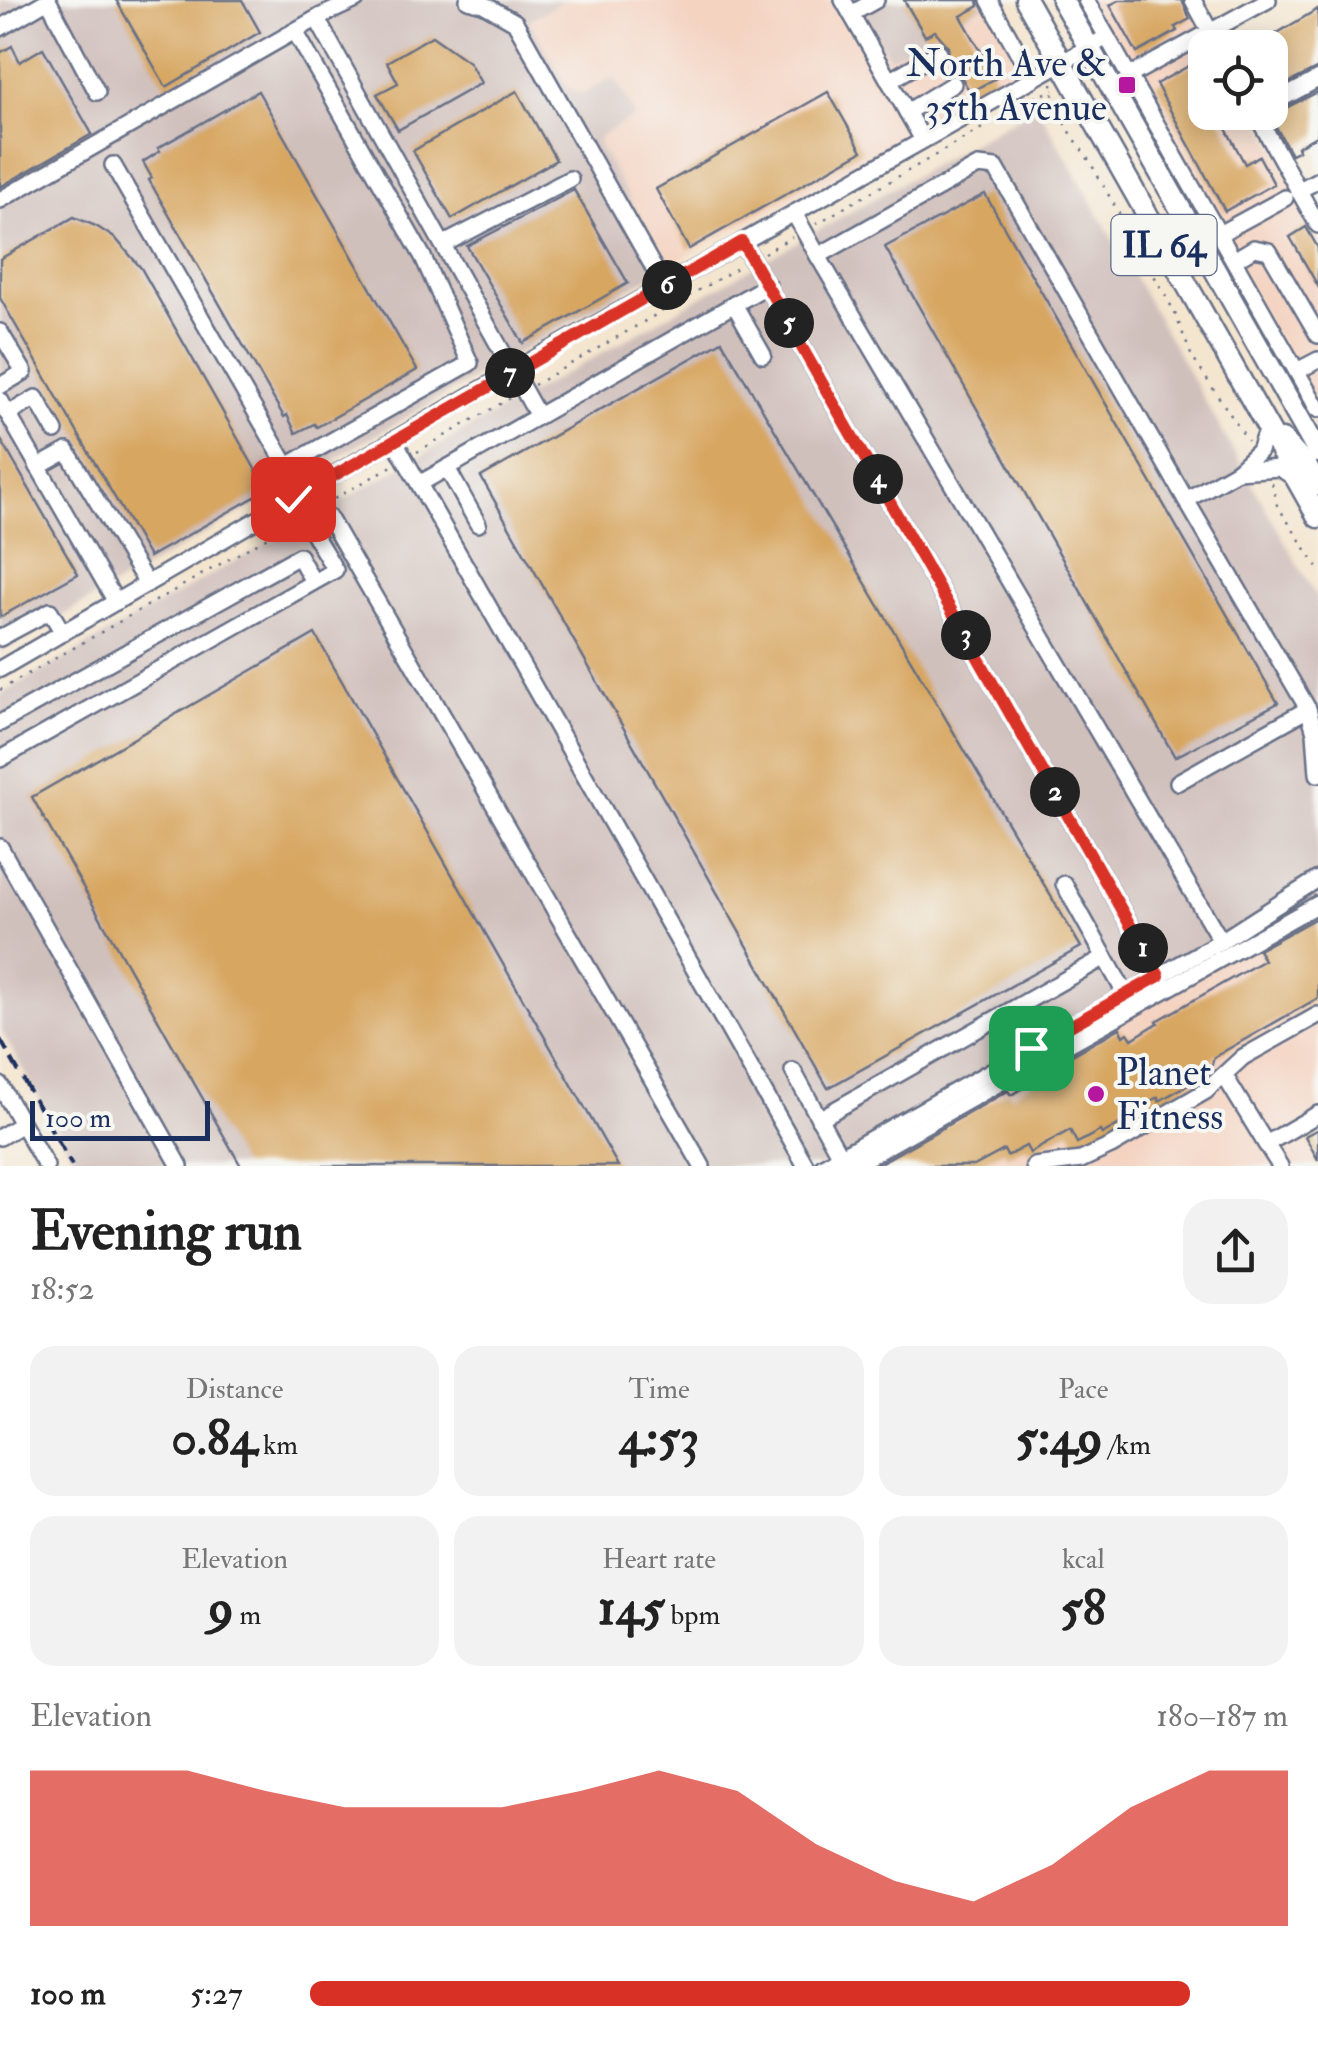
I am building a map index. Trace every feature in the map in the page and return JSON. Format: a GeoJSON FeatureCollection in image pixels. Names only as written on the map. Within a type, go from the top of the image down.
{"type":"FeatureCollection","features":[{"type":"Feature","properties":{"kind":"main road","name":"IL 64"},"geometry":{"type":"LineString","coordinates":[[1026,0],[1318,518]]}},
{"type":"Feature","properties":{"kind":"main road","name":"IL 64"},"geometry":{"type":"LineString","coordinates":[[1062,0],[1098,42],[1318,452]]}},
{"type":"Feature","properties":{"kind":"main road"},"geometry":{"type":"LineString","coordinates":[[1267,428],[1290,447],[1318,485]]}},
{"type":"Feature","properties":{"kind":"street"},"geometry":{"type":"LineString","coordinates":[[0,28],[48,0],[97,92]]}},
{"type":"Feature","properties":{"kind":"street"},"geometry":{"type":"LineString","coordinates":[[0,200],[356,0]]}},
{"type":"Feature","properties":{"kind":"street"},"geometry":{"type":"LineString","coordinates":[[468,0],[514,22],[664,286]]}},
{"type":"Feature","properties":{"kind":"street"},"geometry":{"type":"LineString","coordinates":[[876,0],[847,7],[923,140]]}},
{"type":"Feature","properties":{"kind":"street"},"geometry":{"type":"LineString","coordinates":[[989,0],[1033,79]]}},
{"type":"Feature","properties":{"kind":"street"},"geometry":{"type":"LineString","coordinates":[[1086,0],[1098,42],[1129,76],[1318,410]]}},
{"type":"Feature","properties":{"kind":"street"},"geometry":{"type":"LineString","coordinates":[[1193,0],[1210,30]]}},
{"type":"Feature","properties":{"kind":"street"},"geometry":{"type":"LineString","coordinates":[[1213,30],[1268,0]]}},
{"type":"Feature","properties":{"kind":"street"},"geometry":{"type":"LineString","coordinates":[[317,19],[538,416]]}},
{"type":"Feature","properties":{"kind":"street"},"geometry":{"type":"LineString","coordinates":[[287,466],[470,362],[423,257],[296,33]]}},
{"type":"Feature","properties":{"kind":"street"},"geometry":{"type":"LineString","coordinates":[[1,666],[515,370],[1098,42]]}},
{"type":"Feature","properties":{"kind":"street"},"geometry":{"type":"LineString","coordinates":[[1129,76],[1188,44]]}},
{"type":"Feature","properties":{"kind":"street"},"geometry":{"type":"LineString","coordinates":[[889,80],[939,52]]}},
{"type":"Feature","properties":{"kind":"street"},"geometry":{"type":"LineString","coordinates":[[1288,95],[1318,79]]}},
{"type":"Feature","properties":{"kind":"street"},"geometry":{"type":"LineString","coordinates":[[906,112],[954,84]]}},
{"type":"Feature","properties":{"kind":"street"},"geometry":{"type":"LineString","coordinates":[[1264,130],[1292,194],[1318,225]]}},
{"type":"Feature","properties":{"kind":"street"},"geometry":{"type":"LineString","coordinates":[[1,757],[335,570],[311,529],[287,466],[114,165]]}},
{"type":"Feature","properties":{"kind":"street"},"geometry":{"type":"LineString","coordinates":[[818,256],[978,166],[996,168],[1308,709],[1315,732],[1318,774]]}},
{"type":"Feature","properties":{"kind":"street"},"geometry":{"type":"LineString","coordinates":[[444,244],[570,179]]}},
{"type":"Feature","properties":{"kind":"street"},"geometry":{"type":"LineString","coordinates":[[1219,234],[1318,180]]}},
{"type":"Feature","properties":{"kind":"street"},"geometry":{"type":"LineString","coordinates":[[794,213],[1221,941]]}},
{"type":"Feature","properties":{"kind":"street"},"geometry":{"type":"LineString","coordinates":[[742,242],[1159,976]]}},
{"type":"Feature","properties":{"kind":"street"},"geometry":{"type":"LineString","coordinates":[[1234,260],[1254,248],[1269,251],[1318,335]]}},
{"type":"Feature","properties":{"kind":"street"},"geometry":{"type":"LineString","coordinates":[[419,484],[768,285]]}},
{"type":"Feature","properties":{"kind":"street"},"geometry":{"type":"LineString","coordinates":[[734,304],[763,355]]}},
{"type":"Feature","properties":{"kind":"street"},"geometry":{"type":"LineString","coordinates":[[0,332],[24,372],[0,386]]}},
{"type":"Feature","properties":{"kind":"street"},"geometry":{"type":"LineString","coordinates":[[1297,372],[1318,360]]}},
{"type":"Feature","properties":{"kind":"street"},"geometry":{"type":"LineString","coordinates":[[55,431],[36,398],[4,407],[116,602]]}},
{"type":"Feature","properties":{"kind":"street"},"geometry":{"type":"LineString","coordinates":[[1186,500],[1237,471],[1259,450],[1267,428]]}},
{"type":"Feature","properties":{"kind":"street"},"geometry":{"type":"LineString","coordinates":[[394,440],[806,1166]]}},
{"type":"Feature","properties":{"kind":"street"},"geometry":{"type":"LineString","coordinates":[[38,467],[67,451],[147,584]]}},
{"type":"Feature","properties":{"kind":"street"},"geometry":{"type":"LineString","coordinates":[[447,468],[478,524]]}},
{"type":"Feature","properties":{"kind":"street"},"geometry":{"type":"LineString","coordinates":[[1237,471],[1280,468],[1296,480]]}},
{"type":"Feature","properties":{"kind":"street"},"geometry":{"type":"LineString","coordinates":[[311,529],[330,518],[702,1166]]}},
{"type":"Feature","properties":{"kind":"street"},"geometry":{"type":"LineString","coordinates":[[0,723],[298,556],[313,582]]}},
{"type":"Feature","properties":{"kind":"street"},"geometry":{"type":"LineString","coordinates":[[0,638],[50,610],[63,633]]}},
{"type":"Feature","properties":{"kind":"street"},"geometry":{"type":"LineString","coordinates":[[1178,782],[1308,709]]}},
{"type":"Feature","properties":{"kind":"street"},"geometry":{"type":"LineString","coordinates":[[0,847],[180,1166]]}},
{"type":"Feature","properties":{"kind":"street"},"geometry":{"type":"LineString","coordinates":[[846,1161],[1221,941],[1318,879]]}},
{"type":"Feature","properties":{"kind":"street"},"geometry":{"type":"LineString","coordinates":[[1064,884],[1126,994]]}},
{"type":"Feature","properties":{"kind":"street"},"geometry":{"type":"LineString","coordinates":[[823,1166],[846,1161],[1318,904]]}},
{"type":"Feature","properties":{"kind":"street"},"geometry":{"type":"LineString","coordinates":[[820,1120],[1105,957]]}},
{"type":"Feature","properties":{"kind":"street"},"geometry":{"type":"LineString","coordinates":[[1034,1166],[1081,1160],[1111,1146],[1206,1092],[1243,1057],[1318,1015]]}},
{"type":"Feature","properties":{"kind":"street"},"geometry":{"type":"LineString","coordinates":[[793,1071],[846,1161]]}},
{"type":"Feature","properties":{"kind":"street"},"geometry":{"type":"LineString","coordinates":[[1224,1075],[1280,1166]]}},
{"type":"Feature","properties":{"kind":"street"},"geometry":{"type":"LineString","coordinates":[[0,1085],[46,1166]]}},
{"type":"Feature","properties":{"kind":"street"},"geometry":{"type":"LineString","coordinates":[[1266,1144],[1318,1114]]}},
{"type":"Feature","properties":{"kind":"street"},"geometry":{"type":"LineString","coordinates":[[0,1137],[22,1124]]}},
{"type":"Feature","properties":{"kind":"path"},"geometry":{"type":"LineString","coordinates":[[1054,86],[1054,100],[1064,124],[1090,162],[1174,311],[1192,356],[1252,448]]}},
{"type":"Feature","properties":{"kind":"path"},"geometry":{"type":"LineString","coordinates":[[1266,474],[1278,505],[1318,568]]}},
{"type":"Feature","properties":{"kind":"shaded area"},"geometry":{"type":"Polygon","coordinates":[[[0,0],[564,0],[529,20],[569,89],[583,94],[614,77],[635,116],[601,136],[598,144],[668,266],[0,652],[0,0]]]}},
{"type":"Feature","properties":{"kind":"shaded area"},"geometry":{"type":"Polygon","coordinates":[[[564,0],[855,0],[889,58],[987,4],[1023,72],[668,266],[598,143],[614,78],[583,94],[569,89],[529,19],[564,0]]]}},
{"type":"Feature","properties":{"kind":"shaded area"},"geometry":{"type":"Polygon","coordinates":[[[855,0],[984,0],[987,4],[889,58],[855,0]]]}},
{"type":"Feature","properties":{"kind":"shaded area"},"geometry":{"type":"Polygon","coordinates":[[[1087,0],[1193,0],[1210,30],[1188,30],[1188,130],[1265,130],[1318,225],[1318,409],[1087,0]]]}},
{"type":"Feature","properties":{"kind":"shaded area"},"geometry":{"type":"Polygon","coordinates":[[[1037,106],[1318,600],[1318,897],[845,1166],[78,1166],[0,1029],[0,695],[1037,106]]]}},
{"type":"Feature","properties":{"kind":"shaded area"},"geometry":{"type":"Polygon","coordinates":[[[1318,897],[1318,1166],[848,1166],[1318,897]]]}},
{"type":"Feature","properties":{"kind":"building"},"geometry":{"type":"Polygon","coordinates":[[[116,0],[242,0],[260,32],[166,87],[116,0]]]}},
{"type":"Feature","properties":{"kind":"building"},"geometry":{"type":"Polygon","coordinates":[[[904,0],[978,0],[979,6],[961,16],[996,78],[970,92],[949,56],[948,46],[935,31],[925,36],[904,0]]]}},
{"type":"Feature","properties":{"kind":"building"},"geometry":{"type":"Polygon","coordinates":[[[1120,0],[1182,0],[1190,19],[1175,27],[1177,31],[1137,53],[1110,5],[1120,0]]]}},
{"type":"Feature","properties":{"kind":"building"},"geometry":{"type":"Polygon","coordinates":[[[1318,9],[1318,68],[1288,83],[1288,30],[1282,30],[1318,9]]]}},
{"type":"Feature","properties":{"kind":"building"},"geometry":{"type":"Polygon","coordinates":[[[432,36],[469,62],[481,83],[398,130],[377,94],[398,83],[387,62],[432,36]]]}},
{"type":"Feature","properties":{"kind":"building"},"geometry":{"type":"Polygon","coordinates":[[[12,46],[20,62],[43,48],[92,134],[0,187],[0,53],[12,46]]]}},
{"type":"Feature","properties":{"kind":"building"},"geometry":{"type":"Polygon","coordinates":[[[1188,66],[1188,130],[1227,130],[1245,164],[1259,156],[1274,184],[1225,211],[1156,84],[1188,66]]]}},
{"type":"Feature","properties":{"kind":"building"},"geometry":{"type":"Polygon","coordinates":[[[258,91],[417,370],[317,427],[314,424],[296,433],[149,180],[152,178],[143,162],[160,151],[158,148],[258,91]]]}},
{"type":"Feature","properties":{"kind":"building"},"geometry":{"type":"Polygon","coordinates":[[[517,91],[556,160],[452,219],[413,151],[517,91]]]}},
{"type":"Feature","properties":{"kind":"building"},"geometry":{"type":"Polygon","coordinates":[[[828,92],[862,151],[689,249],[656,189],[828,92]]]}},
{"type":"Feature","properties":{"kind":"building"},"geometry":{"type":"Polygon","coordinates":[[[1318,92],[1318,135],[1291,154],[1278,130],[1288,130],[1288,107],[1318,92]]]}},
{"type":"Feature","properties":{"kind":"building"},"geometry":{"type":"Polygon","coordinates":[[[574,190],[628,283],[523,343],[467,246],[574,190]]]}},
{"type":"Feature","properties":{"kind":"building"},"geometry":{"type":"Polygon","coordinates":[[[985,194],[1278,703],[1175,757],[885,247],[985,194]]]}},
{"type":"Feature","properties":{"kind":"building"},"geometry":{"type":"Polygon","coordinates":[[[74,217],[116,239],[141,268],[267,490],[149,557],[0,298],[0,259],[74,217]]]}},
{"type":"Feature","properties":{"kind":"building"},"geometry":{"type":"Polygon","coordinates":[[[1306,227],[1318,248],[1318,286],[1290,237],[1306,227]]]}},
{"type":"Feature","properties":{"kind":"building"},"geometry":{"type":"Polygon","coordinates":[[[722,341],[1081,947],[828,1088],[481,477],[722,341]]]}},
{"type":"Feature","properties":{"kind":"building"},"geometry":{"type":"Polygon","coordinates":[[[0,438],[78,574],[0,617],[0,438]]]}},
{"type":"Feature","properties":{"kind":"building"},"geometry":{"type":"Polygon","coordinates":[[[315,634],[618,1166],[241,1166],[32,797],[315,634]]]}},
{"type":"Feature","properties":{"kind":"building"},"geometry":{"type":"Polygon","coordinates":[[[1318,917],[1318,998],[1214,1057],[1210,1072],[1159,1101],[1158,1097],[1137,1108],[1137,1114],[1102,1134],[1100,1131],[1077,1143],[1070,1130],[1030,1153],[1026,1146],[1007,1156],[1004,1150],[974,1166],[875,1166],[1008,1091],[1011,1095],[1042,1077],[1039,1074],[1120,1028],[1124,1036],[1128,1033],[1132,1039],[1264,960],[1258,950],[1318,917]]]}},
{"type":"Feature","properties":{"kind":"building"},"geometry":{"type":"Polygon","coordinates":[[[1318,1129],[1318,1160],[1305,1136],[1318,1129]]]}},
{"type":"Feature","properties":{"kind":"railway"},"geometry":{"type":"LineString","coordinates":[[0,1039],[72,1166]]}},
{"type":"Feature","properties":{"kind":"place","name":"North Ave & 35th Avenue"},"geometry":{"type":"Point","coordinates":[1127,85]}},
{"type":"Feature","properties":{"kind":"place","name":"Planet Fitness"},"geometry":{"type":"Point","coordinates":[1096,1094]}},
{"type":"Feature","properties":{"kind":"route"},"geometry":{"type":"LineString","coordinates":[[293,499],[742,242],[1159,976],[1031,1048]]}}]}
